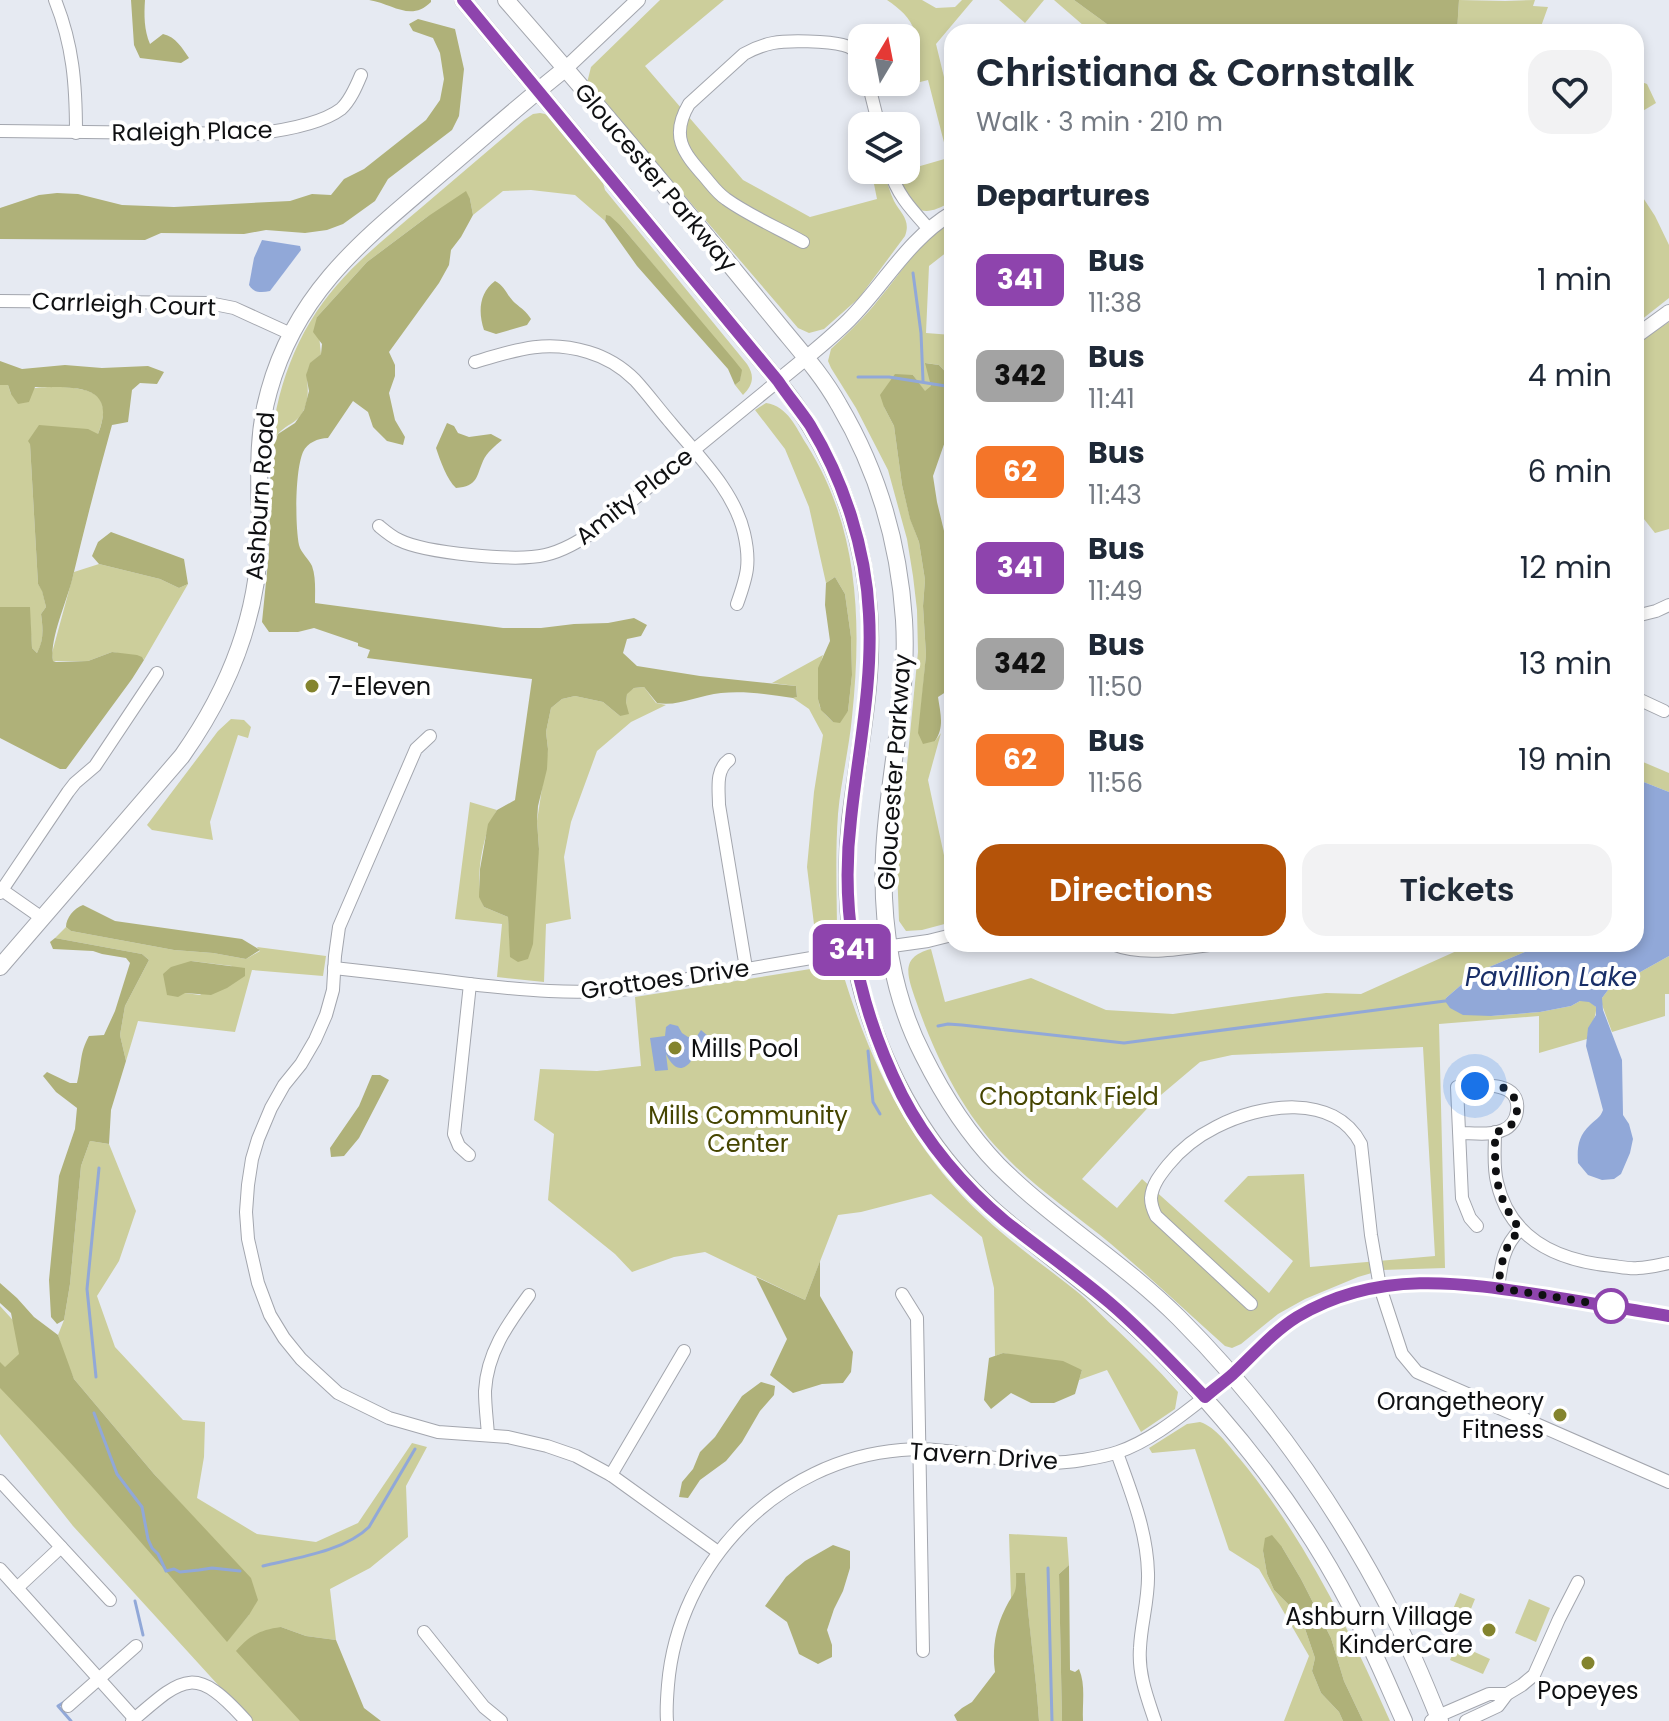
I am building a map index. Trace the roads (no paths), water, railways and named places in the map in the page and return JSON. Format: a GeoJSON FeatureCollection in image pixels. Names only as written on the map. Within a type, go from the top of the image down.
{"type":"FeatureCollection","features":[{"type":"Feature","properties":{"kind":"main road","name":"Gloucester Parkway"},"geometry":{"type":"LineString","coordinates":[[463,0],[778,381],[809,424],[842,490],[865,574],[869,612],[868,685],[850,821],[848,902],[853,951],[873,1028],[903,1097],[935,1147],[976,1193],[1003,1219],[1132,1323],[1205,1397],[1272,1480],[1314,1542],[1350,1604],[1404,1721]]}},
{"type":"Feature","properties":{"kind":"main road","name":"Gloucester Parkway"},"geometry":{"type":"LineString","coordinates":[[506,0],[807,357],[839,405],[866,458],[886,513],[900,575],[904,623],[904,659],[884,852],[883,892],[889,946],[898,993],[910,1027],[939,1086],[962,1122],[1006,1172],[1177,1317],[1232,1375],[1324,1496],[1397,1622],[1436,1719]]}},
{"type":"Feature","properties":{"kind":"main road","name":"Ashburn Road"},"geometry":{"type":"LineString","coordinates":[[0,967],[182,756],[202,728],[230,675],[246,627],[256,577],[260,539],[261,425],[276,368],[308,303],[336,268],[363,242],[565,69]]}},
{"type":"Feature","properties":{"kind":"street"},"geometry":{"type":"LineString","coordinates":[[55,0],[70,42],[74,67],[76,133]]}},
{"type":"Feature","properties":{"kind":"street","name":"Ashburn Road"},"geometry":{"type":"LineString","coordinates":[[565,69],[638,0]]}},
{"type":"Feature","properties":{"kind":"street"},"geometry":{"type":"LineString","coordinates":[[803,242],[726,199],[688,158],[680,143],[679,131],[689,104],[744,54],[776,42],[848,46]]}},
{"type":"Feature","properties":{"kind":"street","name":"Raleigh Place"},"geometry":{"type":"LineString","coordinates":[[0,131],[254,134],[277,131],[310,123],[341,109],[361,75]]}},
{"type":"Feature","properties":{"kind":"street"},"geometry":{"type":"LineString","coordinates":[[894,184],[906,204],[929,229]]}},
{"type":"Feature","properties":{"kind":"street"},"geometry":{"type":"LineString","coordinates":[[778,381],[849,321],[900,258],[944,219]]}},
{"type":"Feature","properties":{"kind":"street","name":"Carrleigh Court"},"geometry":{"type":"LineString","coordinates":[[0,301],[209,303],[234,308],[291,334]]}},
{"type":"Feature","properties":{"kind":"street"},"geometry":{"type":"LineString","coordinates":[[1644,330],[1669,312]]}},
{"type":"Feature","properties":{"kind":"street"},"geometry":{"type":"LineString","coordinates":[[475,362],[535,346],[557,346],[598,355],[634,379],[731,501],[744,533],[748,558],[747,576],[737,604]]}},
{"type":"Feature","properties":{"kind":"street","name":"Amity Place"},"geometry":{"type":"LineString","coordinates":[[379,526],[399,540],[424,548],[491,557],[527,558],[550,554],[595,531],[778,381]]}},
{"type":"Feature","properties":{"kind":"street"},"geometry":{"type":"LineString","coordinates":[[1644,614],[1669,605]]}},
{"type":"Feature","properties":{"kind":"street"},"geometry":{"type":"LineString","coordinates":[[42,918],[1,892],[68,792],[95,766],[157,673]]}},
{"type":"Feature","properties":{"kind":"street"},"geometry":{"type":"LineString","coordinates":[[1644,701],[1667,711]]}},
{"type":"Feature","properties":{"kind":"street"},"geometry":{"type":"LineString","coordinates":[[430,736],[416,749],[339,927],[333,990],[326,1015],[301,1064],[271,1108],[258,1139],[252,1159],[246,1212],[248,1239],[258,1283],[270,1315],[284,1338],[301,1359],[338,1393],[389,1418],[438,1432],[488,1435],[547,1446],[576,1456],[611,1475],[718,1552]]}},
{"type":"Feature","properties":{"kind":"street"},"geometry":{"type":"LineString","coordinates":[[729,760],[720,772],[719,805],[746,968]]}},
{"type":"Feature","properties":{"kind":"street","name":"Grottoes Drive"},"geometry":{"type":"LineString","coordinates":[[334,968],[524,990],[599,993],[944,936]]}},
{"type":"Feature","properties":{"kind":"street"},"geometry":{"type":"LineString","coordinates":[[469,1155],[459,1146],[454,1134],[470,984]]}},
{"type":"Feature","properties":{"kind":"street"},"geometry":{"type":"LineString","coordinates":[[1459,1133],[1504,1130],[1517,1114],[1517,1103],[1512,1094],[1504,1087],[1492,1085],[1457,1087],[1459,1133],[1462,1198],[1477,1226]]}},
{"type":"Feature","properties":{"kind":"street"},"geometry":{"type":"LineString","coordinates":[[1251,1304],[1163,1224],[1156,1216],[1151,1196],[1160,1175],[1181,1151],[1197,1138],[1235,1118],[1290,1108],[1311,1108],[1330,1114],[1355,1133],[1361,1144],[1380,1287],[1402,1354],[1417,1372],[1669,1482]]}},
{"type":"Feature","properties":{"kind":"street"},"geometry":{"type":"LineString","coordinates":[[1495,1132],[1497,1182],[1503,1202],[1520,1230],[1546,1248],[1586,1263],[1637,1268],[1669,1263]]}},
{"type":"Feature","properties":{"kind":"street"},"geometry":{"type":"LineString","coordinates":[[1498,1288],[1508,1244],[1520,1230]]}},
{"type":"Feature","properties":{"kind":"street"},"geometry":{"type":"LineString","coordinates":[[1205,1397],[1295,1318],[1343,1296],[1380,1287],[1419,1282],[1462,1283],[1669,1316]]}},
{"type":"Feature","properties":{"kind":"street"},"geometry":{"type":"LineString","coordinates":[[902,1294],[917,1318],[923,1651]]}},
{"type":"Feature","properties":{"kind":"street"},"geometry":{"type":"LineString","coordinates":[[488,1435],[485,1387],[490,1363],[505,1327],[529,1295]]}},
{"type":"Feature","properties":{"kind":"street"},"geometry":{"type":"LineString","coordinates":[[611,1475],[684,1351]]}},
{"type":"Feature","properties":{"kind":"street","name":"Tavern Drive"},"geometry":{"type":"LineString","coordinates":[[667,1721],[671,1656],[676,1634],[694,1590],[718,1552],[788,1488],[820,1470],[856,1458],[898,1450],[952,1450],[1042,1464],[1117,1453],[1149,1438],[1205,1397]]}},
{"type":"Feature","properties":{"kind":"street"},"geometry":{"type":"LineString","coordinates":[[1117,1453],[1146,1542],[1147,1597],[1140,1663],[1155,1721]]}},
{"type":"Feature","properties":{"kind":"street"},"geometry":{"type":"LineString","coordinates":[[0,1481],[110,1600]]}},
{"type":"Feature","properties":{"kind":"street"},"geometry":{"type":"LineString","coordinates":[[17,1588],[61,1547]]}},
{"type":"Feature","properties":{"kind":"street"},"geometry":{"type":"LineString","coordinates":[[0,1569],[133,1720],[171,1688],[192,1682],[216,1690],[246,1721]]}},
{"type":"Feature","properties":{"kind":"street"},"geometry":{"type":"LineString","coordinates":[[1466,1721],[1498,1706],[1507,1694],[1534,1675],[1578,1582]]}},
{"type":"Feature","properties":{"kind":"street"},"geometry":{"type":"LineString","coordinates":[[424,1632],[484,1707],[501,1721]]}},
{"type":"Feature","properties":{"kind":"street"},"geometry":{"type":"LineString","coordinates":[[68,1706],[136,1646]]}},
{"type":"Feature","properties":{"kind":"street"},"geometry":{"type":"LineString","coordinates":[[1436,1719],[1489,1694],[1507,1694]]}},
{"type":"Feature","properties":{"kind":"water"},"geometry":{"type":"Polygon","coordinates":[[[262,240],[300,246],[301,250],[270,291],[261,292],[249,285],[254,258],[262,240]]]}},
{"type":"Feature","properties":{"kind":"water","name":"Pavillion Lake"},"geometry":{"type":"Polygon","coordinates":[[[1644,782],[1669,792],[1669,956],[1608,990],[1602,998],[1603,1010],[1622,1060],[1623,1115],[1633,1139],[1621,1174],[1614,1179],[1602,1180],[1588,1175],[1578,1163],[1579,1142],[1583,1133],[1603,1110],[1586,1046],[1588,1028],[1596,1015],[1596,1007],[1580,1001],[1571,1006],[1540,1012],[1463,1015],[1450,1008],[1445,1001],[1475,973],[1525,952],[1644,952],[1644,782]]]}},
{"type":"Feature","properties":{"kind":"water","name":"Mills Pool"},"geometry":{"type":"Polygon","coordinates":[[[670,1024],[678,1026],[688,1037],[697,1036],[701,1030],[708,1036],[711,1046],[699,1048],[682,1068],[673,1065],[666,1054],[668,1070],[655,1071],[650,1038],[665,1036],[666,1027],[670,1024]]]}},
{"type":"Feature","properties":{"kind":"waterway"},"geometry":{"type":"LineString","coordinates":[[913,273],[921,333],[923,381]]}},
{"type":"Feature","properties":{"kind":"waterway"},"geometry":{"type":"LineString","coordinates":[[858,377],[889,377],[944,386]]}},
{"type":"Feature","properties":{"kind":"waterway"},"geometry":{"type":"LineString","coordinates":[[938,1026],[962,1025],[1124,1043],[1445,1001]]}},
{"type":"Feature","properties":{"kind":"waterway"},"geometry":{"type":"LineString","coordinates":[[868,1051],[873,1102],[880,1114]]}},
{"type":"Feature","properties":{"kind":"waterway"},"geometry":{"type":"LineString","coordinates":[[96,1377],[87,1289],[99,1168]]}},
{"type":"Feature","properties":{"kind":"waterway"},"geometry":{"type":"LineString","coordinates":[[94,1413],[117,1474],[142,1507],[148,1539],[166,1571],[212,1568],[240,1571]]}},
{"type":"Feature","properties":{"kind":"waterway"},"geometry":{"type":"LineString","coordinates":[[263,1566],[334,1548],[359,1535],[369,1527],[415,1449]]}},
{"type":"Feature","properties":{"kind":"waterway"},"geometry":{"type":"LineString","coordinates":[[1048,1568],[1052,1721]]}},
{"type":"Feature","properties":{"kind":"waterway"},"geometry":{"type":"LineString","coordinates":[[135,1601],[143,1635]]}},
{"type":"Feature","properties":{"kind":"waterway"},"geometry":{"type":"LineString","coordinates":[[66,1701],[58,1706],[71,1721]]}},
{"type":"Feature","properties":{"kind":"place","name":"7-Eleven"},"geometry":{"type":"Point","coordinates":[312,686]}},
{"type":"Feature","properties":{"kind":"place","name":"Mills Pool"},"geometry":{"type":"Point","coordinates":[675,1048]}},
{"type":"Feature","properties":{"kind":"place","name":"Orangetheory Fitness"},"geometry":{"type":"Point","coordinates":[1560,1415]}},
{"type":"Feature","properties":{"kind":"place","name":"Ashburn Village KinderCare"},"geometry":{"type":"Point","coordinates":[1489,1630]}},
{"type":"Feature","properties":{"kind":"place","name":"Popeyes"},"geometry":{"type":"Point","coordinates":[1588,1663]}},
{"type":"Feature","properties":{"kind":"park label","name":"Choptank Field"},"geometry":{"type":"Point","coordinates":[1069,1096]}},
{"type":"Feature","properties":{"kind":"park label","name":"Mills Community Center"},"geometry":{"type":"Point","coordinates":[748,1129]}}]}
